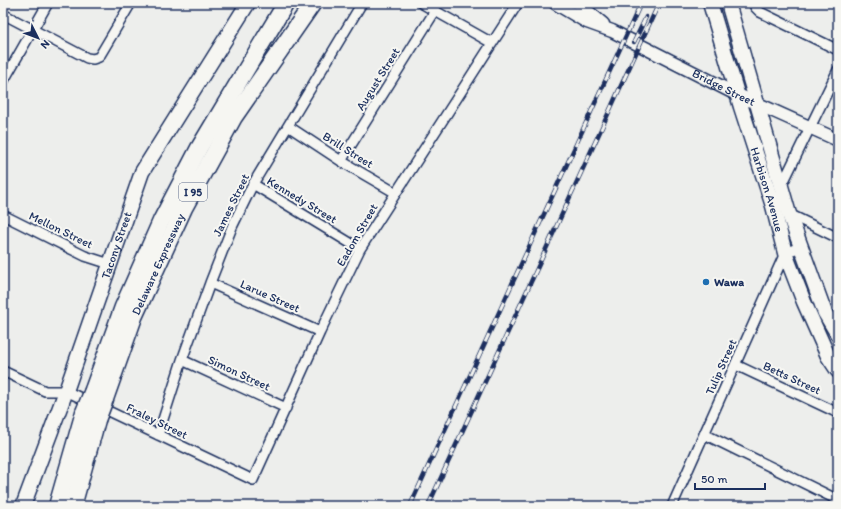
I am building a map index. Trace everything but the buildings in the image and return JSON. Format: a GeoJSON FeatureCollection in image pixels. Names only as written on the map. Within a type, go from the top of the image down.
{"type":"FeatureCollection","features":[{"type":"Feature","properties":{"kind":"highway","name":"Delaware Expressway"},"geometry":{"type":"LineString","coordinates":[[99,395],[123,307],[161,221],[199,148],[286,3]]}},
{"type":"Feature","properties":{"kind":"highway","name":"Delaware Expressway"},"geometry":{"type":"LineString","coordinates":[[57,506],[90,416],[184,208],[234,117],[313,3]]}},
{"type":"Feature","properties":{"kind":"highway","name":"Delaware Expressway"},"geometry":{"type":"LineString","coordinates":[[73,506],[90,416]]}},
{"type":"Feature","properties":{"kind":"main road","name":"Tacony Street"},"geometry":{"type":"LineString","coordinates":[[23,506],[66,391],[142,172],[248,3]]}},
{"type":"Feature","properties":{"kind":"main road","name":"Bridge Street"},"geometry":{"type":"LineString","coordinates":[[555,3],[587,22],[612,31],[756,103],[838,140]]}},
{"type":"Feature","properties":{"kind":"main road","name":"Bridge Street"},"geometry":{"type":"LineString","coordinates":[[578,3],[612,31]]}},
{"type":"Feature","properties":{"kind":"main road","name":"Harbison Avenue"},"geometry":{"type":"LineString","coordinates":[[710,3],[773,206],[785,253],[804,302],[828,356],[838,370]]}},
{"type":"Feature","properties":{"kind":"main road","name":"Harbison Avenue"},"geometry":{"type":"LineString","coordinates":[[728,3],[789,214],[825,313],[838,335]]}},
{"type":"Feature","properties":{"kind":"main road"},"geometry":{"type":"LineString","coordinates":[[836,506],[838,500]]}},
{"type":"Feature","properties":{"kind":"street"},"geometry":{"type":"LineString","coordinates":[[3,82],[48,3]]}},
{"type":"Feature","properties":{"kind":"street"},"geometry":{"type":"LineString","coordinates":[[3,14],[87,58],[93,59],[99,57],[131,3]]}},
{"type":"Feature","properties":{"kind":"street","name":"James Street"},"geometry":{"type":"LineString","coordinates":[[158,435],[182,360],[232,227],[253,184],[362,3]]}},
{"type":"Feature","properties":{"kind":"street"},"geometry":{"type":"LineString","coordinates":[[422,3],[492,43]]}},
{"type":"Feature","properties":{"kind":"street","name":"Eadom Street"},"geometry":{"type":"LineString","coordinates":[[238,473],[253,480],[320,332],[360,249],[518,3]]}},
{"type":"Feature","properties":{"kind":"street"},"geometry":{"type":"LineString","coordinates":[[754,5],[760,12],[838,50]]}},
{"type":"Feature","properties":{"kind":"street","name":"August Street"},"geometry":{"type":"LineString","coordinates":[[342,161],[436,11]]}},
{"type":"Feature","properties":{"kind":"street"},"geometry":{"type":"LineString","coordinates":[[781,187],[838,70]]}},
{"type":"Feature","properties":{"kind":"street","name":"Brill Street"},"geometry":{"type":"LineString","coordinates":[[288,126],[342,161],[396,193]]}},
{"type":"Feature","properties":{"kind":"street","name":"Kennedy Street"},"geometry":{"type":"LineString","coordinates":[[253,184],[360,249]]}},
{"type":"Feature","properties":{"kind":"street"},"geometry":{"type":"LineString","coordinates":[[773,206],[838,238]]}},
{"type":"Feature","properties":{"kind":"street","name":"Mellon Street"},"geometry":{"type":"LineString","coordinates":[[3,215],[85,256],[110,264]]}},
{"type":"Feature","properties":{"kind":"street"},"geometry":{"type":"LineString","coordinates":[[785,253],[800,247]]}},
{"type":"Feature","properties":{"kind":"street","name":"Tulip Street"},"geometry":{"type":"LineString","coordinates":[[672,506],[785,253]]}},
{"type":"Feature","properties":{"kind":"street","name":"Larue Street"},"geometry":{"type":"LineString","coordinates":[[210,283],[320,332]]}},
{"type":"Feature","properties":{"kind":"street"},"geometry":{"type":"LineString","coordinates":[[825,313],[838,319]]}},
{"type":"Feature","properties":{"kind":"street","name":"Simon Street"},"geometry":{"type":"LineString","coordinates":[[182,360],[286,408]]}},
{"type":"Feature","properties":{"kind":"street","name":"Betts Street"},"geometry":{"type":"LineString","coordinates":[[736,365],[838,413]]}},
{"type":"Feature","properties":{"kind":"street"},"geometry":{"type":"LineString","coordinates":[[3,371],[45,391],[66,391]]}},
{"type":"Feature","properties":{"kind":"street","name":"Fraley Street"},"geometry":{"type":"LineString","coordinates":[[66,391],[238,473]]}},
{"type":"Feature","properties":{"kind":"street"},"geometry":{"type":"LineString","coordinates":[[704,434],[838,500]]}},
{"type":"Feature","properties":{"kind":"railway"},"geometry":{"type":"LineString","coordinates":[[410,506],[641,3]]}},
{"type":"Feature","properties":{"kind":"railway"},"geometry":{"type":"LineString","coordinates":[[428,506],[659,3]]}},
{"type":"Feature","properties":{"kind":"railway"},"geometry":{"type":"LineString","coordinates":[[634,42],[646,17]]}},
{"type":"Feature","properties":{"kind":"place","name":"Wawa"},"geometry":{"type":"Point","coordinates":[706,282]}}]}
